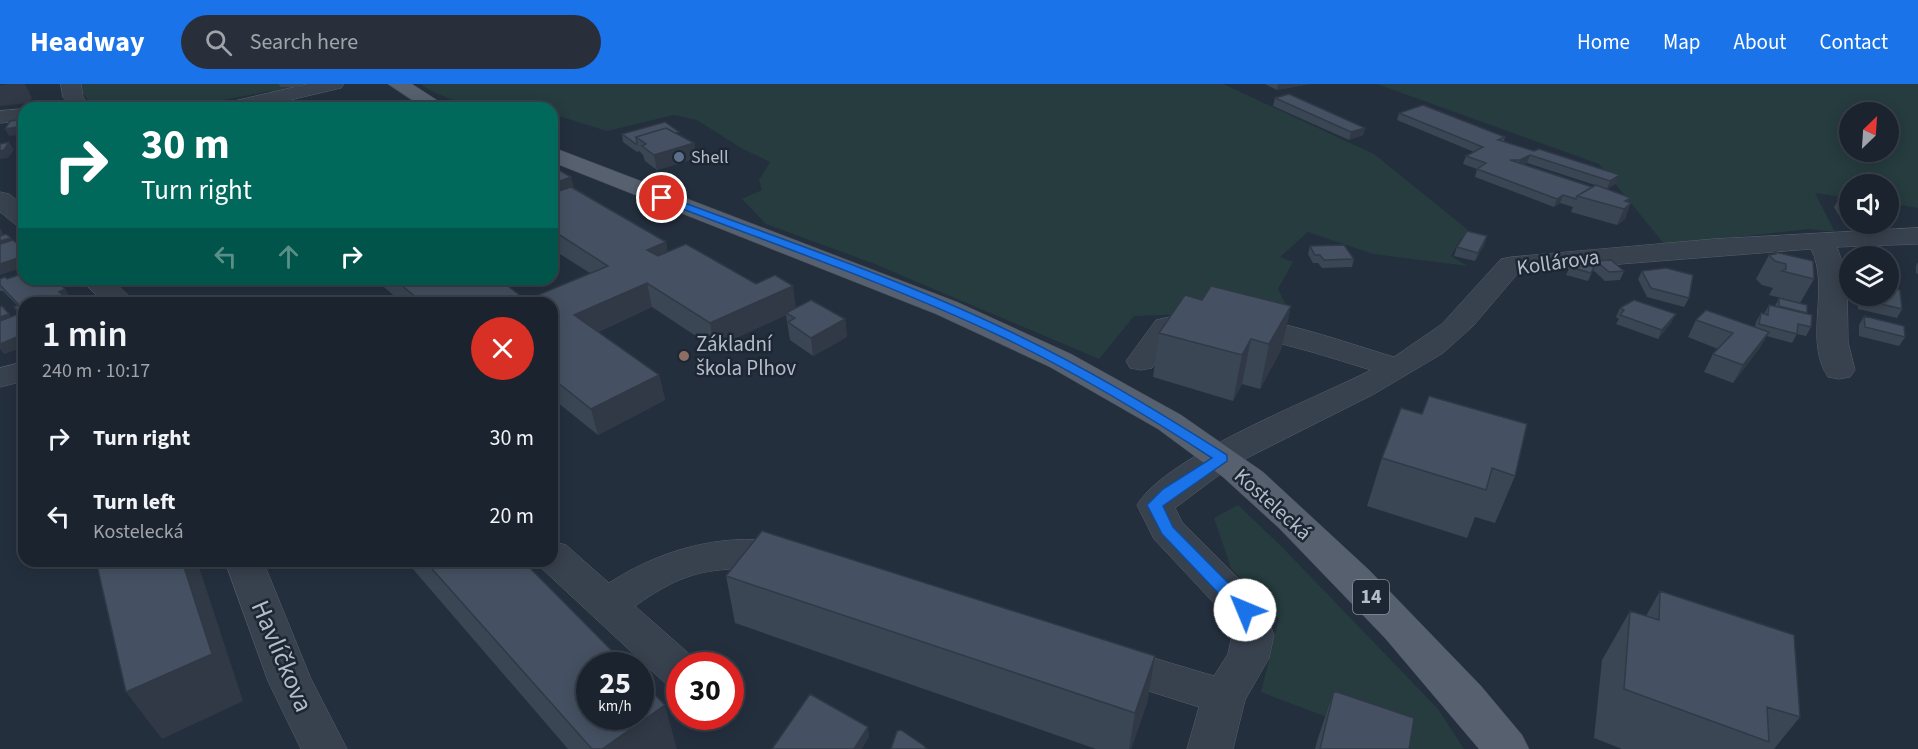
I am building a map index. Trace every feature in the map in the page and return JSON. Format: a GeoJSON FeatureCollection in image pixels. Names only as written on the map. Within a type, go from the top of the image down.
{"type":"FeatureCollection","features":[{"type":"Feature","properties":{"kind":"main road"},"geometry":{"type":"LineString","coordinates":[[398,84],[429,102]]}},
{"type":"Feature","properties":{"kind":"main road","name":"Kostelecká"},"geometry":{"type":"LineString","coordinates":[[558,156],[861,273],[1004,333],[1119,392],[1222,458],[1289,516],[1364,590],[1480,716],[1506,749]]}},
{"type":"Feature","properties":{"kind":"street"},"geometry":{"type":"LineString","coordinates":[[71,84],[73,97],[77,102]]}},
{"type":"Feature","properties":{"kind":"street"},"geometry":{"type":"LineString","coordinates":[[255,102],[334,84]]}},
{"type":"Feature","properties":{"kind":"street"},"geometry":{"type":"LineString","coordinates":[[0,117],[18,116]]}},
{"type":"Feature","properties":{"kind":"street"},"geometry":{"type":"LineString","coordinates":[[0,199],[18,214]]}},
{"type":"Feature","properties":{"kind":"street","name":"Kollárova"},"geometry":{"type":"LineString","coordinates":[[1224,697],[1248,658],[1253,635],[1245,610],[1167,530],[1155,505],[1168,492],[1222,458],[1397,368],[1434,346],[1511,265],[1606,255],[1819,240],[1918,236]]}},
{"type":"Feature","properties":{"kind":"street"},"geometry":{"type":"LineString","coordinates":[[1819,240],[1829,254],[1834,282],[1833,343],[1839,370]]}},
{"type":"Feature","properties":{"kind":"street"},"geometry":{"type":"LineString","coordinates":[[101,285],[115,297]]}},
{"type":"Feature","properties":{"kind":"street"},"geometry":{"type":"LineString","coordinates":[[1142,361],[1166,326],[1185,322],[1236,327],[1294,339],[1397,368]]}},
{"type":"Feature","properties":{"kind":"street"},"geometry":{"type":"LineString","coordinates":[[0,378],[18,373]]}},
{"type":"Feature","properties":{"kind":"street"},"geometry":{"type":"LineString","coordinates":[[607,604],[663,570],[691,560],[735,553],[792,558],[825,569]]}},
{"type":"Feature","properties":{"kind":"street"},"geometry":{"type":"LineString","coordinates":[[558,560],[666,658]]}},
{"type":"Feature","properties":{"kind":"street","name":"Havlíčkova"},"geometry":{"type":"LineString","coordinates":[[246,567],[290,681],[324,749]]}},
{"type":"Feature","properties":{"kind":"street"},"geometry":{"type":"LineString","coordinates":[[1072,650],[1224,697],[1210,749]]}},
{"type":"Feature","properties":{"kind":"green space"},"geometry":{"type":"Polygon","coordinates":[[[80,84],[320,84],[274,96],[270,91],[214,102],[89,102],[80,90],[80,84]]]}},
{"type":"Feature","properties":{"kind":"green space"},"geometry":{"type":"Polygon","coordinates":[[[420,84],[1223,84],[1374,154],[1484,243],[1461,238],[1451,256],[1468,266],[1373,254],[1308,232],[1280,257],[1293,262],[1278,289],[1289,311],[1134,316],[1099,359],[875,264],[766,224],[742,199],[762,190],[759,180],[770,162],[741,148],[697,120],[674,115],[607,131],[558,116],[558,102],[463,102],[435,93],[420,84]]]}},
{"type":"Feature","properties":{"kind":"green space"},"geometry":{"type":"Polygon","coordinates":[[[1377,84],[1918,84],[1918,208],[1899,205],[1899,174],[1839,174],[1839,197],[1815,193],[1835,232],[1809,229],[1665,245],[1599,164],[1377,84]]]}},
{"type":"Feature","properties":{"kind":"green space"},"geometry":{"type":"Polygon","coordinates":[[[1238,505],[1282,547],[1438,709],[1464,749],[1411,749],[1261,692],[1279,619],[1231,568],[1214,518],[1238,505]]]}},
{"type":"Feature","properties":{"kind":"building"},"geometry":{"type":"Polygon","coordinates":[[[1289,94],[1365,128],[1351,132],[1275,98],[1289,94]]]}},
{"type":"Feature","properties":{"kind":"building"},"geometry":{"type":"Polygon","coordinates":[[[1423,105],[1505,137],[1498,140],[1534,151],[1539,149],[1620,175],[1610,181],[1530,155],[1520,160],[1510,160],[1592,187],[1576,199],[1563,195],[1557,199],[1477,169],[1486,163],[1466,156],[1483,147],[1399,113],[1423,105]]]}},
{"type":"Feature","properties":{"kind":"building"},"geometry":{"type":"Polygon","coordinates":[[[18,120],[18,127],[5,129],[10,121],[18,120]]]}},
{"type":"Feature","properties":{"kind":"building"},"geometry":{"type":"Polygon","coordinates":[[[665,122],[679,132],[675,133],[666,128],[636,137],[637,144],[622,134],[665,122]]]}},
{"type":"Feature","properties":{"kind":"building"},"geometry":{"type":"Polygon","coordinates":[[[666,128],[694,143],[654,155],[642,146],[646,144],[636,137],[666,128]]]}},
{"type":"Feature","properties":{"kind":"building"},"geometry":{"type":"Polygon","coordinates":[[[9,142],[4,150],[0,151],[0,144],[9,142]]]}},
{"type":"Feature","properties":{"kind":"building"},"geometry":{"type":"Polygon","coordinates":[[[558,169],[571,177],[558,182],[558,169]]]}},
{"type":"Feature","properties":{"kind":"building"},"geometry":{"type":"Polygon","coordinates":[[[1596,185],[1631,198],[1625,201],[1631,203],[1624,209],[1577,196],[1596,185]]]}},
{"type":"Feature","properties":{"kind":"building"},"geometry":{"type":"Polygon","coordinates":[[[571,187],[666,242],[647,250],[658,256],[686,244],[756,284],[775,275],[793,286],[710,323],[647,283],[574,315],[659,375],[591,409],[558,383],[558,297],[533,297],[608,266],[558,234],[558,191],[571,187]]]}},
{"type":"Feature","properties":{"kind":"building"},"geometry":{"type":"Polygon","coordinates":[[[1467,231],[1487,236],[1478,253],[1457,247],[1467,231]]]}},
{"type":"Feature","properties":{"kind":"building"},"geometry":{"type":"Polygon","coordinates":[[[6,234],[11,238],[0,241],[0,236],[6,234]]]}},
{"type":"Feature","properties":{"kind":"building"},"geometry":{"type":"Polygon","coordinates":[[[13,240],[18,245],[18,258],[0,264],[0,244],[13,240]]]}},
{"type":"Feature","properties":{"kind":"building"},"geometry":{"type":"Polygon","coordinates":[[[1344,245],[1354,259],[1324,260],[1320,255],[1315,255],[1310,246],[1344,245]]]}},
{"type":"Feature","properties":{"kind":"building"},"geometry":{"type":"Polygon","coordinates":[[[1775,252],[1813,261],[1814,279],[1782,271],[1786,269],[1786,264],[1775,261],[1769,255],[1776,254],[1775,252]]]}},
{"type":"Feature","properties":{"kind":"building"},"geometry":{"type":"Polygon","coordinates":[[[1611,260],[1624,271],[1609,272],[1596,261],[1611,260]]]}},
{"type":"Feature","properties":{"kind":"building"},"geometry":{"type":"Polygon","coordinates":[[[1573,261],[1594,267],[1591,273],[1570,267],[1573,261]]]}},
{"type":"Feature","properties":{"kind":"building"},"geometry":{"type":"Polygon","coordinates":[[[1666,268],[1693,275],[1689,298],[1651,288],[1642,271],[1666,268]]]}},
{"type":"Feature","properties":{"kind":"building"},"geometry":{"type":"Polygon","coordinates":[[[18,275],[18,285],[61,285],[65,289],[59,292],[65,297],[18,297],[18,304],[0,285],[0,279],[5,277],[7,279],[18,275]]]}},
{"type":"Feature","properties":{"kind":"building"},"geometry":{"type":"Polygon","coordinates":[[[401,285],[507,285],[522,297],[416,297],[401,285]]]}},
{"type":"Feature","properties":{"kind":"building"},"geometry":{"type":"Polygon","coordinates":[[[1211,286],[1291,306],[1269,344],[1251,339],[1242,355],[1159,333],[1185,295],[1202,300],[1211,286]]]}},
{"type":"Feature","properties":{"kind":"building"},"geometry":{"type":"Polygon","coordinates":[[[1899,290],[1900,290],[1902,309],[1889,306],[1899,306],[1899,290]]]}},
{"type":"Feature","properties":{"kind":"building"},"geometry":{"type":"Polygon","coordinates":[[[1779,298],[1807,305],[1807,313],[1779,306],[1779,298]]]}},
{"type":"Feature","properties":{"kind":"building"},"geometry":{"type":"Polygon","coordinates":[[[811,300],[845,319],[811,338],[788,322],[795,318],[786,313],[811,300]]]}},
{"type":"Feature","properties":{"kind":"building"},"geometry":{"type":"Polygon","coordinates":[[[1634,300],[1676,314],[1662,330],[1620,315],[1624,310],[1620,308],[1634,300]]]}},
{"type":"Feature","properties":{"kind":"building"},"geometry":{"type":"Polygon","coordinates":[[[1769,305],[1812,315],[1811,327],[1798,324],[1797,334],[1759,324],[1761,313],[1768,315],[1769,305]]]}},
{"type":"Feature","properties":{"kind":"building"},"geometry":{"type":"Polygon","coordinates":[[[2,306],[9,314],[0,317],[0,307],[2,306]]]}},
{"type":"Feature","properties":{"kind":"building"},"geometry":{"type":"Polygon","coordinates":[[[1706,310],[1769,332],[1743,365],[1713,354],[1733,333],[1696,320],[1706,310]]]}},
{"type":"Feature","properties":{"kind":"building"},"geometry":{"type":"Polygon","coordinates":[[[18,314],[18,336],[0,344],[0,321],[18,314]]]}},
{"type":"Feature","properties":{"kind":"building"},"geometry":{"type":"Polygon","coordinates":[[[1864,316],[1904,326],[1905,337],[1865,327],[1864,316]]]}},
{"type":"Feature","properties":{"kind":"building"},"geometry":{"type":"Polygon","coordinates":[[[1429,396],[1527,424],[1515,476],[1492,468],[1486,490],[1382,458],[1401,408],[1422,414],[1429,396]]]}},
{"type":"Feature","properties":{"kind":"building"},"geometry":{"type":"Polygon","coordinates":[[[762,531],[1155,656],[1135,713],[726,576],[762,531]]]}},
{"type":"Feature","properties":{"kind":"building"},"geometry":{"type":"Polygon","coordinates":[[[97,567],[184,567],[212,654],[126,692],[97,567]]]}},
{"type":"Feature","properties":{"kind":"building"},"geometry":{"type":"Polygon","coordinates":[[[430,567],[529,567],[613,652],[576,652],[576,730],[629,730],[602,749],[592,749],[430,567]]]}},
{"type":"Feature","properties":{"kind":"building"},"geometry":{"type":"Polygon","coordinates":[[[1660,591],[1794,635],[1800,717],[1767,707],[1769,742],[1624,689],[1630,611],[1659,620],[1660,591]]]}},
{"type":"Feature","properties":{"kind":"building"},"geometry":{"type":"Polygon","coordinates":[[[1334,691],[1414,718],[1409,749],[1320,749],[1334,691]]]}},
{"type":"Feature","properties":{"kind":"building"},"geometry":{"type":"Polygon","coordinates":[[[654,694],[665,705],[654,713],[654,694]]]}},
{"type":"Feature","properties":{"kind":"building"},"geometry":{"type":"Polygon","coordinates":[[[810,694],[868,727],[854,749],[772,749],[810,694]]]}},
{"type":"Feature","properties":{"kind":"building"},"geometry":{"type":"Polygon","coordinates":[[[901,730],[927,749],[891,749],[897,731],[901,730]]]}},
{"type":"Feature","properties":{"kind":"place","name":"Shell"},"geometry":{"type":"Point","coordinates":[679,157]}},
{"type":"Feature","properties":{"kind":"place","name":"Základní škola Plhov"},"geometry":{"type":"Point","coordinates":[684,356]}},
{"type":"Feature","properties":{"kind":"route"},"geometry":{"type":"LineString","coordinates":[[662,198],[861,273],[1004,333],[1119,392],[1222,458],[1168,492],[1155,505],[1167,530],[1245,610]]}}]}
